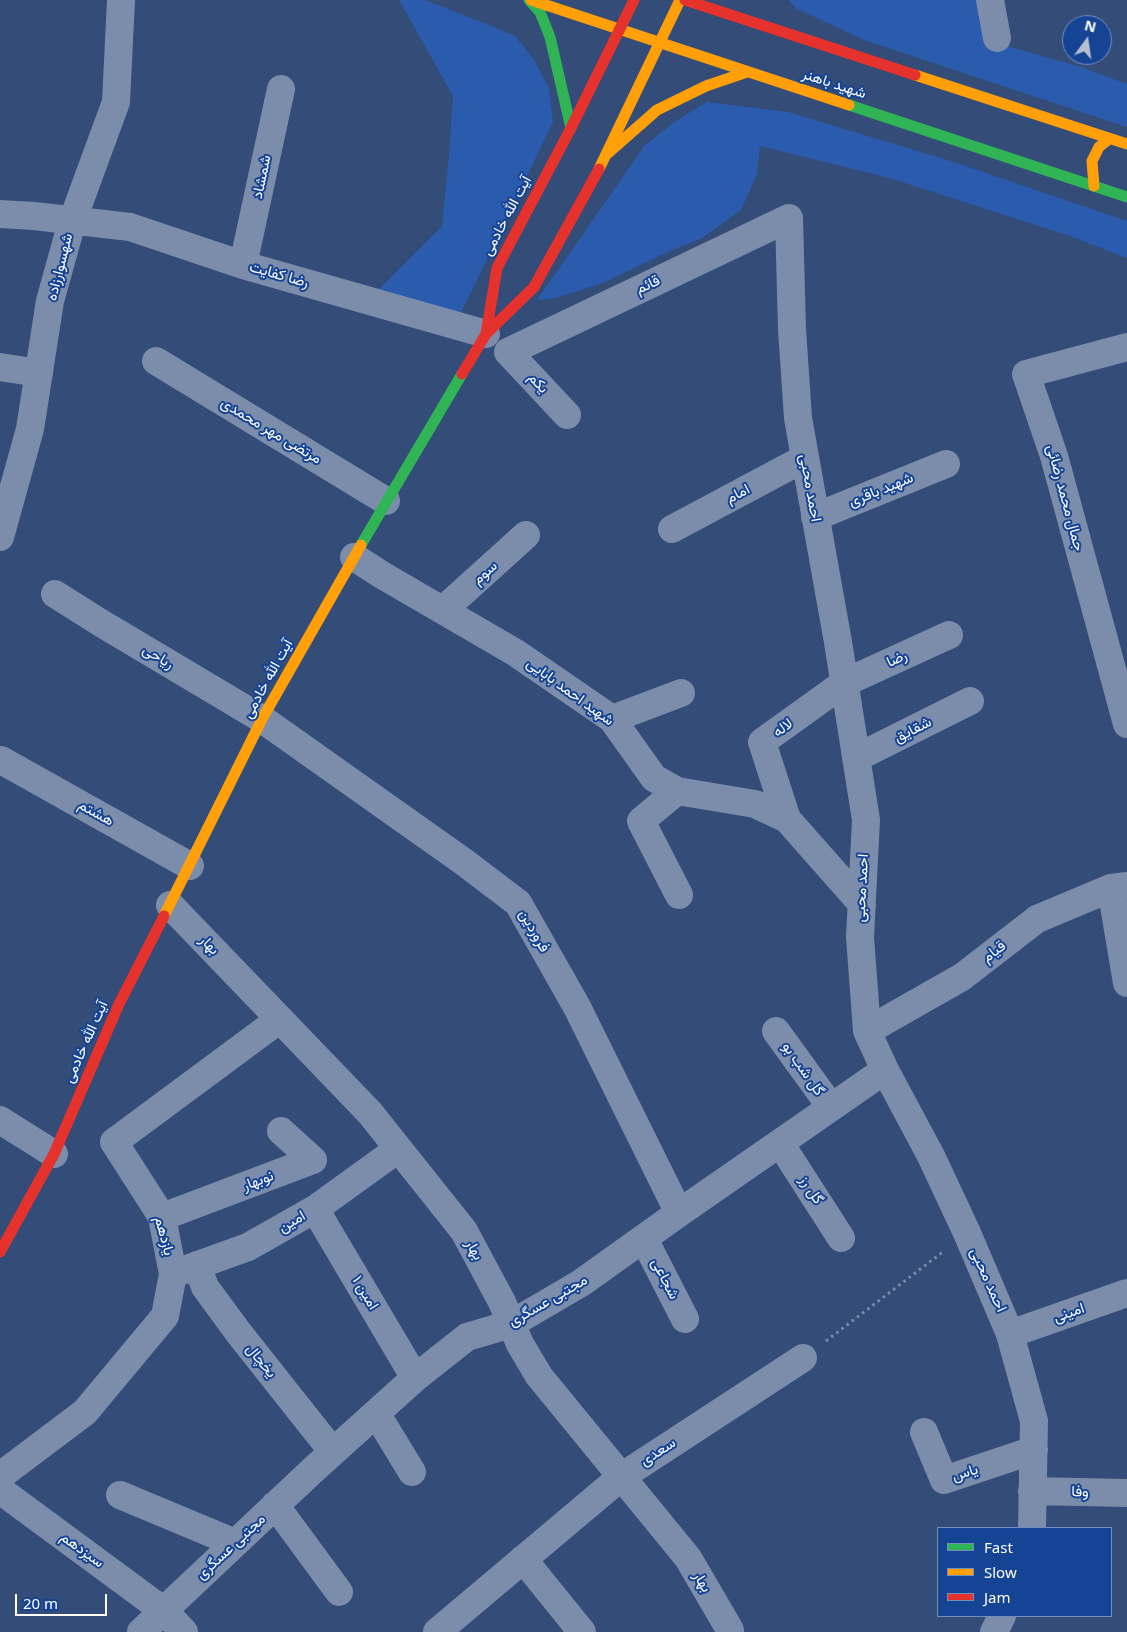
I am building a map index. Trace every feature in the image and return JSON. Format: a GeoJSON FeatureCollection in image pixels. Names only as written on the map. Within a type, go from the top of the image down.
{"type":"FeatureCollection","features":[{"type":"Feature","properties":{"kind":"main road","name":"شهید باهنر"},"geometry":{"type":"LineString","coordinates":[[530,0],[1127,197]]}},
{"type":"Feature","properties":{"kind":"main road"},"geometry":{"type":"LineString","coordinates":[[530,0],[540,12],[550,37],[571,128]]}},
{"type":"Feature","properties":{"kind":"main road","name":"آیت الله خادمی"},"geometry":{"type":"LineString","coordinates":[[0,1252],[54,1154],[119,1004],[262,720],[386,500],[486,334],[496,268],[571,128],[634,0]]}},
{"type":"Feature","properties":{"kind":"main road"},"geometry":{"type":"LineString","coordinates":[[486,334],[534,287],[608,152],[680,0]]}},
{"type":"Feature","properties":{"kind":"main road"},"geometry":{"type":"LineString","coordinates":[[685,0],[1127,144]]}},
{"type":"Feature","properties":{"kind":"main road"},"geometry":{"type":"LineString","coordinates":[[768,16],[786,32]]}},
{"type":"Feature","properties":{"kind":"main road"},"geometry":{"type":"LineString","coordinates":[[608,152],[657,110],[706,86],[747,72]]}},
{"type":"Feature","properties":{"kind":"main road"},"geometry":{"type":"LineString","coordinates":[[1094,186],[1092,162],[1099,147],[1109,139]]}},
{"type":"Feature","properties":{"kind":"street","name":"شهسوارزاده"},"geometry":{"type":"LineString","coordinates":[[0,537],[30,428],[50,301],[72,222],[116,102],[120,0]]}},
{"type":"Feature","properties":{"kind":"street"},"geometry":{"type":"LineString","coordinates":[[990,0],[996,38]]}},
{"type":"Feature","properties":{"kind":"street","name":"شمشاد"},"geometry":{"type":"LineString","coordinates":[[243,265],[281,89]]}},
{"type":"Feature","properties":{"kind":"street","name":"رضا کفایت"},"geometry":{"type":"LineString","coordinates":[[0,214],[130,227],[243,265],[486,334]]}},
{"type":"Feature","properties":{"kind":"street","name":"قائم"},"geometry":{"type":"LineString","coordinates":[[508,352],[788,218]]}},
{"type":"Feature","properties":{"kind":"street","name":"احمد محبی"},"geometry":{"type":"LineString","coordinates":[[788,218],[797,408],[866,820],[860,936],[867,1031],[885,1070],[931,1156],[967,1233],[1010,1334],[1034,1421],[1032,1527]]}},
{"type":"Feature","properties":{"kind":"street","name":"جمال محمد رضائی"},"geometry":{"type":"LineString","coordinates":[[1127,347],[1026,374],[1054,456],[1127,724]]}},
{"type":"Feature","properties":{"kind":"street","name":"یکم"},"geometry":{"type":"LineString","coordinates":[[508,352],[567,415]]}},
{"type":"Feature","properties":{"kind":"street","name":"مرتضی مهر محمدی"},"geometry":{"type":"LineString","coordinates":[[156,361],[386,500]]}},
{"type":"Feature","properties":{"kind":"street"},"geometry":{"type":"LineString","coordinates":[[0,367],[39,373]]}},
{"type":"Feature","properties":{"kind":"street","name":"امام"},"geometry":{"type":"LineString","coordinates":[[672,529],[805,458]]}},
{"type":"Feature","properties":{"kind":"street","name":"شهید باقری"},"geometry":{"type":"LineString","coordinates":[[815,517],[946,464]]}},
{"type":"Feature","properties":{"kind":"street","name":"سوم"},"geometry":{"type":"LineString","coordinates":[[444,610],[526,535]]}},
{"type":"Feature","properties":{"kind":"street","name":"شهید احمد بابایی"},"geometry":{"type":"LineString","coordinates":[[354,557],[516,653],[612,719],[654,778],[677,791],[755,804],[787,819],[862,904]]}},
{"type":"Feature","properties":{"kind":"street","name":"ریاحی"},"geometry":{"type":"LineString","coordinates":[[55,594],[262,720]]}},
{"type":"Feature","properties":{"kind":"street","name":"رضا"},"geometry":{"type":"LineString","coordinates":[[844,683],[949,634]]}},
{"type":"Feature","properties":{"kind":"street","name":"لاله"},"geometry":{"type":"LineString","coordinates":[[787,819],[762,742],[844,683]]}},
{"type":"Feature","properties":{"kind":"street"},"geometry":{"type":"LineString","coordinates":[[612,719],[681,693]]}},
{"type":"Feature","properties":{"kind":"street","name":"شقایق"},"geometry":{"type":"LineString","coordinates":[[856,758],[970,701]]}},
{"type":"Feature","properties":{"kind":"street","name":"فروردین"},"geometry":{"type":"LineString","coordinates":[[262,720],[464,862],[518,903],[578,1007],[679,1213]]}},
{"type":"Feature","properties":{"kind":"street","name":"هشتم"},"geometry":{"type":"LineString","coordinates":[[1,760],[190,866]]}},
{"type":"Feature","properties":{"kind":"street"},"geometry":{"type":"LineString","coordinates":[[677,791],[641,821],[679,894]]}},
{"type":"Feature","properties":{"kind":"street"},"geometry":{"type":"LineString","coordinates":[[1119,887],[1127,983]]}},
{"type":"Feature","properties":{"kind":"street","name":"قیام"},"geometry":{"type":"LineString","coordinates":[[867,1031],[962,977],[1037,919],[1119,887]]}},
{"type":"Feature","properties":{"kind":"street","name":"بهار"},"geometry":{"type":"LineString","coordinates":[[170,905],[370,1113],[464,1231],[502,1302],[520,1344],[539,1376],[688,1558],[730,1630]]}},
{"type":"Feature","properties":{"kind":"street","name":"یازدهم"},"geometry":{"type":"LineString","coordinates":[[0,1476],[85,1412],[165,1316],[185,1269],[162,1217],[114,1142],[280,1019]]}},
{"type":"Feature","properties":{"kind":"street","name":"گل شب بو"},"geometry":{"type":"LineString","coordinates":[[776,1030],[831,1108]]}},
{"type":"Feature","properties":{"kind":"street","name":"مجتبی عسگری"},"geometry":{"type":"LineString","coordinates":[[141,1632],[275,1505],[376,1413],[415,1378],[467,1337],[512,1324],[581,1284],[679,1213],[885,1070]]}},
{"type":"Feature","properties":{"kind":"street"},"geometry":{"type":"LineString","coordinates":[[0,1120],[54,1154]]}},
{"type":"Feature","properties":{"kind":"street","name":"نوبهار"},"geometry":{"type":"LineString","coordinates":[[162,1217],[313,1160],[281,1130]]}},
{"type":"Feature","properties":{"kind":"street","name":"گل رز"},"geometry":{"type":"LineString","coordinates":[[780,1143],[841,1238]]}},
{"type":"Feature","properties":{"kind":"street","name":"امین"},"geometry":{"type":"LineString","coordinates":[[185,1269],[248,1247],[315,1209],[398,1149]]}},
{"type":"Feature","properties":{"kind":"street","name":"امین ۱"},"geometry":{"type":"LineString","coordinates":[[315,1209],[415,1378]]}},
{"type":"Feature","properties":{"kind":"street","name":"شجاعی"},"geometry":{"type":"LineString","coordinates":[[644,1238],[685,1319]]}},
{"type":"Feature","properties":{"kind":"street","name":"یخچال"},"geometry":{"type":"LineString","coordinates":[[185,1269],[205,1287],[238,1332],[333,1452]]}},
{"type":"Feature","properties":{"kind":"street","name":"امینی"},"geometry":{"type":"LineString","coordinates":[[1010,1334],[1127,1293]]}},
{"type":"Feature","properties":{"kind":"street","name":"سعدی"},"geometry":{"type":"LineString","coordinates":[[437,1632],[621,1477],[803,1358]]}},
{"type":"Feature","properties":{"kind":"street"},"geometry":{"type":"LineString","coordinates":[[376,1413],[412,1472]]}},
{"type":"Feature","properties":{"kind":"street","name":"یاس"},"geometry":{"type":"LineString","coordinates":[[924,1432],[944,1480],[1034,1450]]}},
{"type":"Feature","properties":{"kind":"street","name":"سیزدهم"},"geometry":{"type":"LineString","coordinates":[[0,1490],[164,1611],[184,1632]]}},
{"type":"Feature","properties":{"kind":"street","name":"وفا"},"geometry":{"type":"LineString","coordinates":[[1032,1492],[1127,1493]]}},
{"type":"Feature","properties":{"kind":"street"},"geometry":{"type":"LineString","coordinates":[[120,1495],[235,1543]]}},
{"type":"Feature","properties":{"kind":"street"},"geometry":{"type":"LineString","coordinates":[[275,1505],[339,1592]]}},
{"type":"Feature","properties":{"kind":"street"},"geometry":{"type":"LineString","coordinates":[[523,1560],[582,1632]]}},
{"type":"Feature","properties":{"kind":"street"},"geometry":{"type":"LineString","coordinates":[[994,1632],[1002,1617]]}},
{"type":"Feature","properties":{"kind":"path"},"geometry":{"type":"LineString","coordinates":[[803,1358],[967,1233]]}},
{"type":"Feature","properties":{"kind":"shaded area"},"geometry":{"type":"Polygon","coordinates":[[[399,0],[425,0],[514,35],[533,58],[549,88],[553,122],[460,315],[375,293],[442,226],[449,153],[453,96],[399,0]]]}},
{"type":"Feature","properties":{"kind":"shaded area"},"geometry":{"type":"Polygon","coordinates":[[[788,0],[986,0],[996,43],[1062,62],[1062,65],[1081,67],[1127,84],[1127,127],[864,40],[797,9],[788,0]]]}},
{"type":"Feature","properties":{"kind":"shaded area"},"geometry":{"type":"Polygon","coordinates":[[[707,102],[788,112],[951,161],[1127,221],[1127,258],[1067,235],[886,177],[760,146],[757,174],[741,210],[702,238],[603,283],[556,298],[537,300],[645,145],[676,121],[707,102]]]}},
{"type":"Feature","properties":{"kind":"traffic: fast"},"geometry":{"type":"LineString","coordinates":[[529,0],[540,12],[550,37],[571,128]]}},
{"type":"Feature","properties":{"kind":"traffic: fast"},"geometry":{"type":"LineString","coordinates":[[849,105],[1127,197]]}},
{"type":"Feature","properties":{"kind":"traffic: fast"},"geometry":{"type":"LineString","coordinates":[[361,545],[462,374]]}},
{"type":"Feature","properties":{"kind":"traffic: slow"},"geometry":{"type":"LineString","coordinates":[[531,0],[849,105]]}},
{"type":"Feature","properties":{"kind":"traffic: slow"},"geometry":{"type":"LineString","coordinates":[[599,169],[680,0]]}},
{"type":"Feature","properties":{"kind":"traffic: slow"},"geometry":{"type":"LineString","coordinates":[[608,153],[657,110],[706,86],[747,72]]}},
{"type":"Feature","properties":{"kind":"traffic: slow"},"geometry":{"type":"LineString","coordinates":[[915,75],[1127,144]]}},
{"type":"Feature","properties":{"kind":"traffic: slow"},"geometry":{"type":"LineString","coordinates":[[1094,186],[1092,161],[1099,147],[1109,139]]}},
{"type":"Feature","properties":{"kind":"traffic: slow"},"geometry":{"type":"LineString","coordinates":[[164,916],[262,719],[361,545]]}},
{"type":"Feature","properties":{"kind":"traffic: jam"},"geometry":{"type":"LineString","coordinates":[[462,374],[486,334],[497,268],[571,128],[634,0]]}},
{"type":"Feature","properties":{"kind":"traffic: jam"},"geometry":{"type":"LineString","coordinates":[[685,0],[915,75]]}},
{"type":"Feature","properties":{"kind":"traffic: jam"},"geometry":{"type":"LineString","coordinates":[[486,334],[534,287],[599,169]]}},
{"type":"Feature","properties":{"kind":"traffic: jam"},"geometry":{"type":"LineString","coordinates":[[0,1252],[54,1154],[119,1004],[164,916]]}}]}
